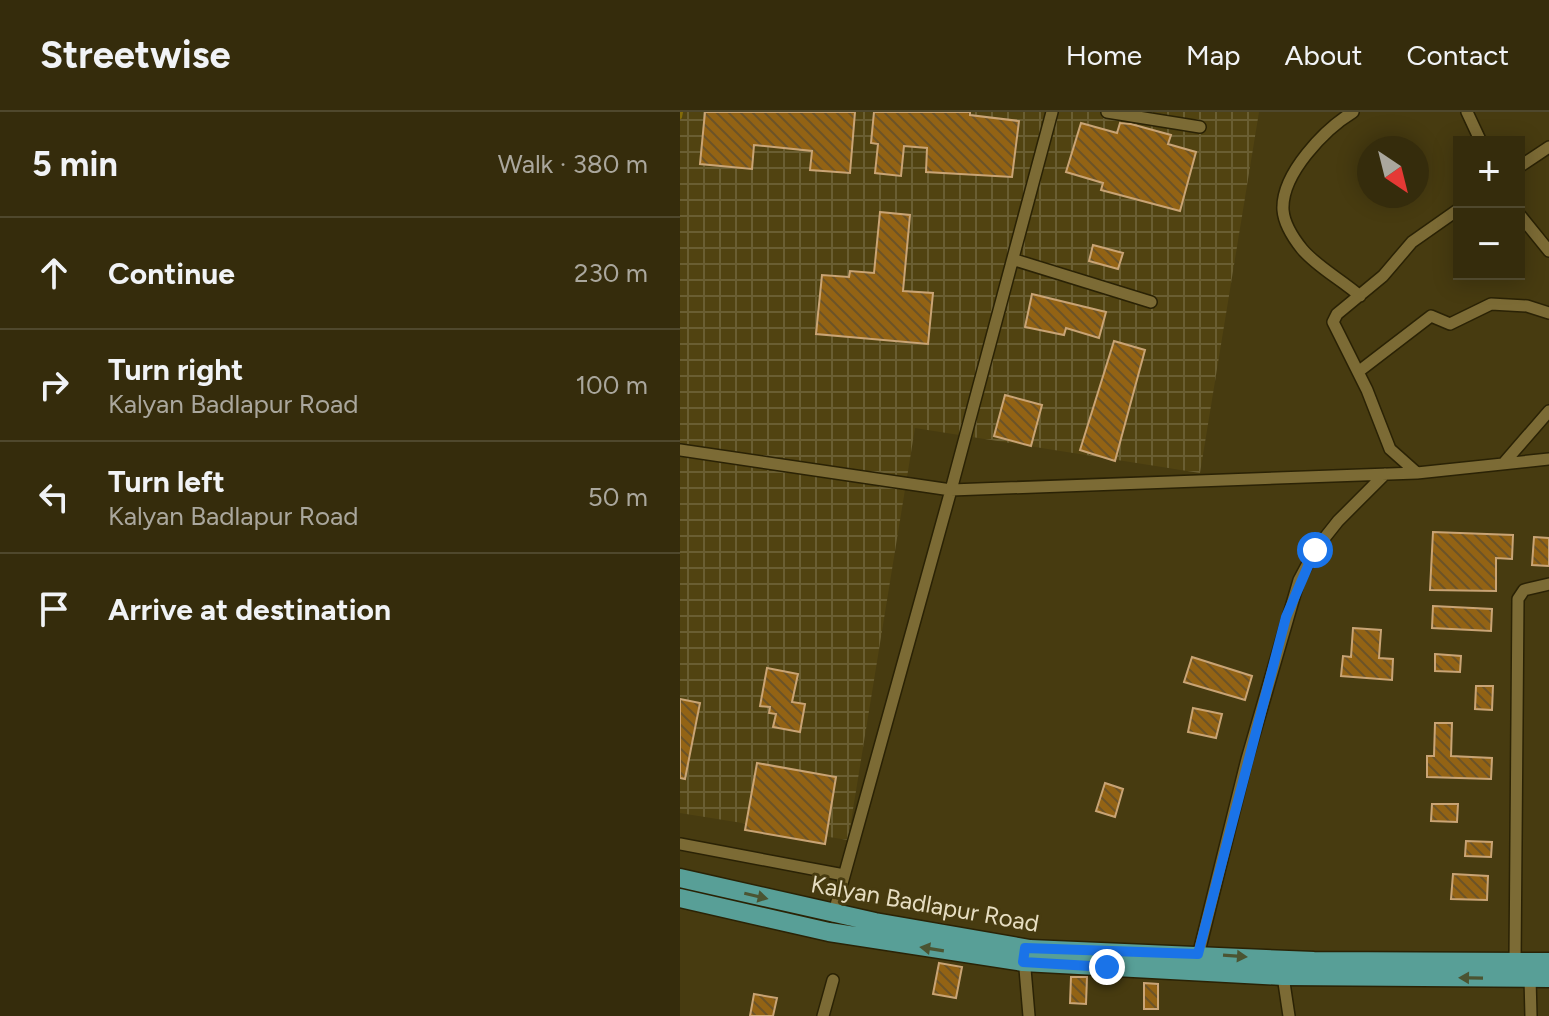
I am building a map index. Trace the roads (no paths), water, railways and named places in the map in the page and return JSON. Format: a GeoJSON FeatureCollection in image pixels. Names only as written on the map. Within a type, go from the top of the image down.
{"type":"FeatureCollection","features":[{"type":"Feature","properties":{"kind":"main road","name":"Kalyan Badlapur Road"},"geometry":{"type":"LineString","coordinates":[[680,878],[1024,955]]}},
{"type":"Feature","properties":{"kind":"main road","name":"Kalyan Badlapur Road"},"geometry":{"type":"LineString","coordinates":[[680,898],[829,932],[1024,955],[1527,974],[1549,962]]}},
{"type":"Feature","properties":{"kind":"main road","name":"Kalyan Badlapur Road"},"geometry":{"type":"LineString","coordinates":[[1196,962],[1283,976],[1364,969]]}},
{"type":"Feature","properties":{"kind":"street"},"geometry":{"type":"LineString","coordinates":[[829,932],[1015,260],[1052,112]]}},
{"type":"Feature","properties":{"kind":"street"},"geometry":{"type":"LineString","coordinates":[[1107,112],[1200,127]]}},
{"type":"Feature","properties":{"kind":"street"},"geometry":{"type":"LineString","coordinates":[[1353,112],[1333,124],[1301,162],[1285,194],[1283,211],[1303,250],[1360,296]]}},
{"type":"Feature","properties":{"kind":"street"},"geometry":{"type":"LineString","coordinates":[[1467,112],[1478,136]]}},
{"type":"Feature","properties":{"kind":"street"},"geometry":{"type":"LineString","coordinates":[[1525,163],[1549,147]]}},
{"type":"Feature","properties":{"kind":"street"},"geometry":{"type":"LineString","coordinates":[[1417,473],[1390,449],[1333,322],[1337,314],[1383,276],[1412,242],[1453,213]]}},
{"type":"Feature","properties":{"kind":"street"},"geometry":{"type":"LineString","coordinates":[[1525,221],[1549,251]]}},
{"type":"Feature","properties":{"kind":"street"},"geometry":{"type":"LineString","coordinates":[[1015,260],[1151,302]]}},
{"type":"Feature","properties":{"kind":"street"},"geometry":{"type":"LineString","coordinates":[[1358,372],[1431,316],[1450,324],[1491,304],[1527,306],[1549,313]]}},
{"type":"Feature","properties":{"kind":"street"},"geometry":{"type":"LineString","coordinates":[[1503,464],[1549,411]]}},
{"type":"Feature","properties":{"kind":"street"},"geometry":{"type":"LineString","coordinates":[[680,450],[951,490],[1417,473],[1549,459]]}},
{"type":"Feature","properties":{"kind":"street"},"geometry":{"type":"LineString","coordinates":[[1196,962],[1251,744],[1299,580],[1315,550],[1338,521],[1385,474]]}},
{"type":"Feature","properties":{"kind":"street"},"geometry":{"type":"LineString","coordinates":[[1531,1016],[1527,974],[1518,599],[1524,590],[1549,584]]}},
{"type":"Feature","properties":{"kind":"street"},"geometry":{"type":"LineString","coordinates":[[680,844],[844,875]]}},
{"type":"Feature","properties":{"kind":"street"},"geometry":{"type":"LineString","coordinates":[[1024,955],[1029,1016]]}},
{"type":"Feature","properties":{"kind":"street"},"geometry":{"type":"LineString","coordinates":[[1283,976],[1289,1016]]}},
{"type":"Feature","properties":{"kind":"street"},"geometry":{"type":"LineString","coordinates":[[823,1016],[833,980]]}},
{"type":"Feature","properties":{"kind":"waterway"},"geometry":{"type":"LineString","coordinates":[[680,117],[681,112]]}}]}
